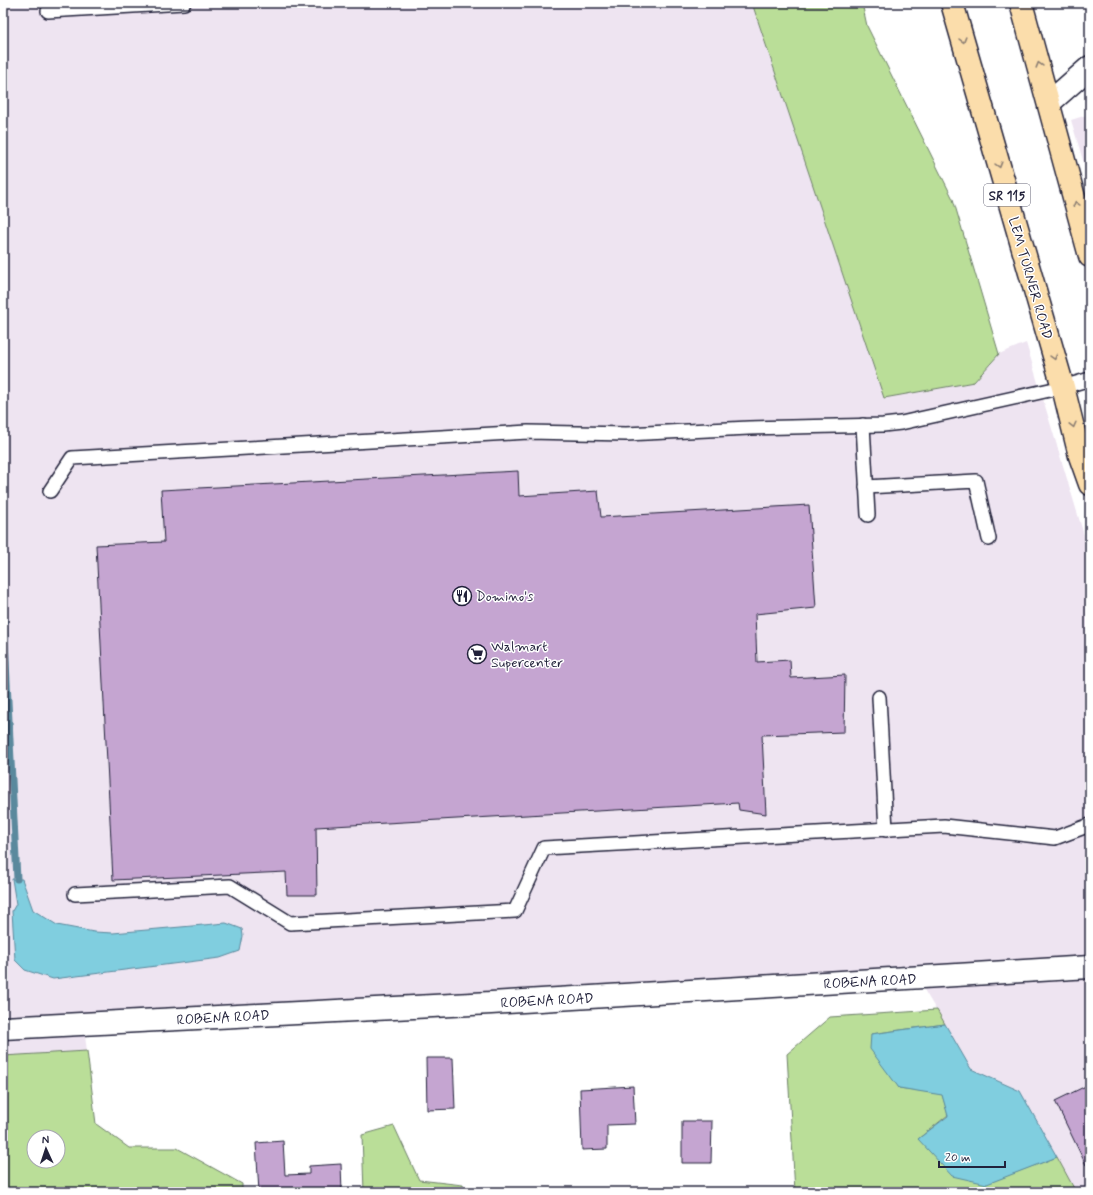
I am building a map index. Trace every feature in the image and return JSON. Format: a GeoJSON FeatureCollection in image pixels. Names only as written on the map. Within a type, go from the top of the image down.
{"type":"FeatureCollection","features":[{"type":"Feature","properties":{"kind":"main road","name":"LEM TURNER ROAD"},"geometry":{"type":"LineString","coordinates":[[952,3],[1063,387],[1080,456],[1090,484]]}},
{"type":"Feature","properties":{"kind":"main road"},"geometry":{"type":"LineString","coordinates":[[1021,3],[1090,256]]}},
{"type":"Feature","properties":{"kind":"street"},"geometry":{"type":"LineString","coordinates":[[1049,103],[1090,67]]}},
{"type":"Feature","properties":{"kind":"street","name":"ROBENA ROAD"},"geometry":{"type":"LineString","coordinates":[[3,1028],[499,1002],[1090,967]]}},
{"type":"Feature","properties":{"kind":"lane"},"geometry":{"type":"LineString","coordinates":[[48,11],[184,3]]}},
{"type":"Feature","properties":{"kind":"lane"},"geometry":{"type":"LineString","coordinates":[[50,491],[72,458],[528,432],[626,434],[901,423],[1063,387],[1090,379]]}},
{"type":"Feature","properties":{"kind":"lane"},"geometry":{"type":"LineString","coordinates":[[863,425],[868,515]]}},
{"type":"Feature","properties":{"kind":"lane"},"geometry":{"type":"LineString","coordinates":[[866,487],[976,481],[989,539]]}},
{"type":"Feature","properties":{"kind":"lane"},"geometry":{"type":"LineString","coordinates":[[879,697],[886,830]]}},
{"type":"Feature","properties":{"kind":"lane"},"geometry":{"type":"LineString","coordinates":[[75,894],[230,886],[290,923],[515,911],[544,848],[944,826],[1055,838],[1090,825]]}},
{"type":"Feature","properties":{"kind":"shaded area"},"geometry":{"type":"Polygon","coordinates":[[[3,3],[752,3],[884,398],[974,382],[999,354],[1026,343],[1090,555],[1090,1192],[1076,1192],[1020,1091],[971,1069],[923,988],[85,1036],[87,1051],[9,1056],[3,944],[3,3]]]}},
{"type":"Feature","properties":{"kind":"shaded area"},"geometry":{"type":"Polygon","coordinates":[[[1090,114],[1090,184],[1071,120],[1090,114]]]}},
{"type":"Feature","properties":{"kind":"green space"},"geometry":{"type":"Polygon","coordinates":[[[752,3],[862,3],[867,26],[953,199],[999,354],[974,382],[884,398],[752,3]]]}},
{"type":"Feature","properties":{"kind":"green space"},"geometry":{"type":"Polygon","coordinates":[[[937,1010],[945,1024],[871,1034],[899,1088],[942,1094],[948,1115],[918,1139],[987,1183],[1057,1157],[1076,1192],[795,1192],[787,1054],[830,1017],[937,1010]]]}},
{"type":"Feature","properties":{"kind":"green space"},"geometry":{"type":"Polygon","coordinates":[[[87,1051],[96,1124],[129,1148],[177,1148],[242,1184],[242,1192],[3,1192],[3,1056],[87,1051]]]}},
{"type":"Feature","properties":{"kind":"green space"},"geometry":{"type":"Polygon","coordinates":[[[394,1126],[419,1180],[463,1185],[464,1192],[364,1192],[362,1135],[394,1126]]]}},
{"type":"Feature","properties":{"kind":"water"},"geometry":{"type":"Polygon","coordinates":[[[12,879],[22,879],[33,910],[57,925],[94,932],[113,933],[226,923],[242,929],[243,936],[240,951],[220,958],[53,979],[25,970],[15,960],[12,911],[16,904],[12,879]]]}},
{"type":"Feature","properties":{"kind":"water"},"geometry":{"type":"Polygon","coordinates":[[[945,1024],[971,1069],[1020,1091],[1057,1157],[987,1184],[952,1176],[918,1139],[948,1116],[942,1095],[899,1088],[870,1049],[871,1034],[945,1024]]]}},
{"type":"Feature","properties":{"kind":"building"},"geometry":{"type":"Polygon","coordinates":[[[518,471],[519,496],[598,491],[601,517],[809,505],[816,608],[755,614],[757,662],[790,660],[791,678],[845,675],[844,732],[762,735],[766,814],[739,810],[738,803],[316,827],[317,895],[287,895],[286,872],[113,880],[96,545],[164,542],[161,490],[518,471]]]}},
{"type":"Feature","properties":{"kind":"building"},"geometry":{"type":"Polygon","coordinates":[[[426,1058],[453,1058],[455,1109],[427,1110],[426,1058]]]}},
{"type":"Feature","properties":{"kind":"building"},"geometry":{"type":"Polygon","coordinates":[[[1090,1084],[1090,1163],[1086,1165],[1055,1101],[1090,1084]]]}},
{"type":"Feature","properties":{"kind":"building"},"geometry":{"type":"Polygon","coordinates":[[[633,1086],[635,1124],[607,1125],[607,1149],[582,1150],[580,1089],[633,1086]]]}},
{"type":"Feature","properties":{"kind":"building"},"geometry":{"type":"Polygon","coordinates":[[[682,1121],[712,1121],[711,1163],[682,1163],[682,1121]]]}},
{"type":"Feature","properties":{"kind":"building"},"geometry":{"type":"Polygon","coordinates":[[[283,1141],[285,1175],[309,1174],[309,1166],[341,1164],[342,1192],[259,1192],[256,1143],[283,1141]]]}},
{"type":"Feature","properties":{"kind":"waterway"},"geometry":{"type":"LineString","coordinates":[[3,602],[17,879]]}},
{"type":"Feature","properties":{"kind":"place","name":"Domino's"},"geometry":{"type":"Point","coordinates":[462,596]}},
{"type":"Feature","properties":{"kind":"place","name":"Walmart Supercenter"},"geometry":{"type":"Point","coordinates":[477,654]}}]}
